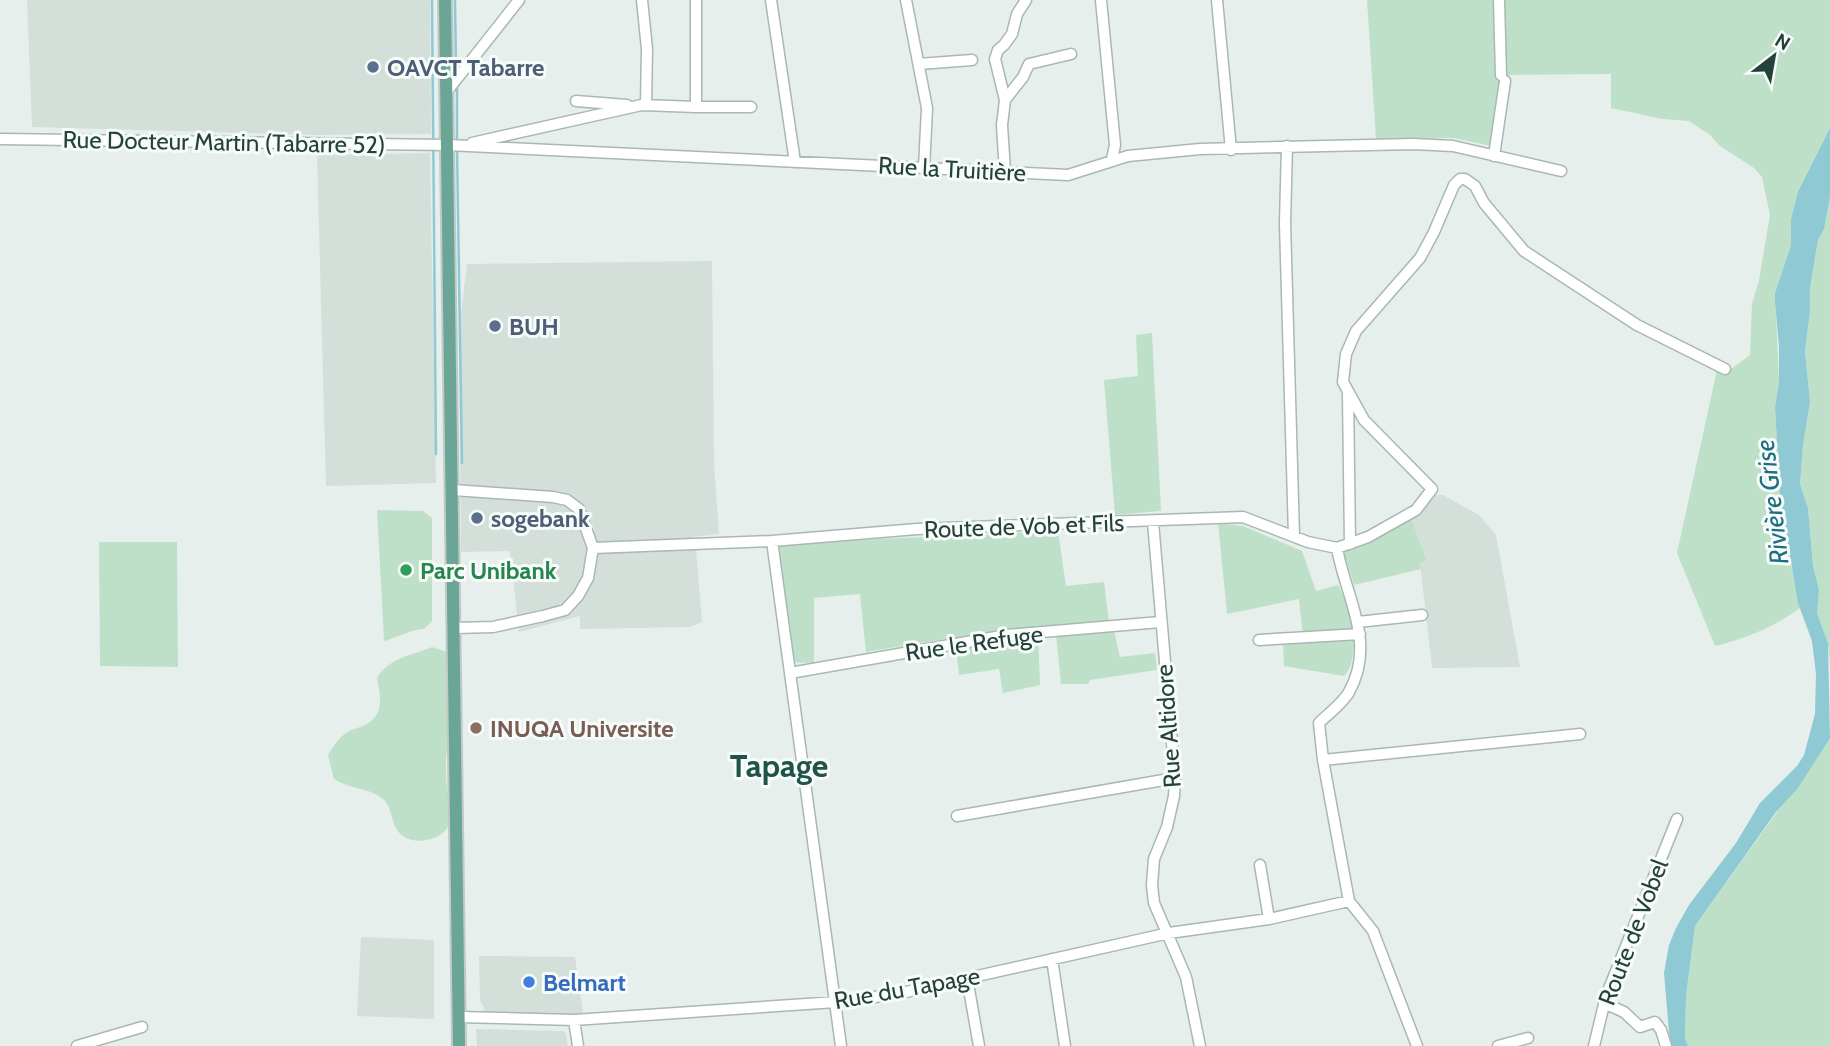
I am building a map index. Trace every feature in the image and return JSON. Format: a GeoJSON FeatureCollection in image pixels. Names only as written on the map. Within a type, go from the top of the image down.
{"type":"FeatureCollection","features":[{"type":"Feature","properties":{"kind":"main road"},"geometry":{"type":"LineString","coordinates":[[445,0],[453,146],[453,490],[459,1046]]}},
{"type":"Feature","properties":{"kind":"street"},"geometry":{"type":"LineString","coordinates":[[448,90],[519,0]]}},
{"type":"Feature","properties":{"kind":"street"},"geometry":{"type":"LineString","coordinates":[[642,0],[647,49],[646,104]]}},
{"type":"Feature","properties":{"kind":"street"},"geometry":{"type":"LineString","coordinates":[[696,0],[696,107]]}},
{"type":"Feature","properties":{"kind":"street"},"geometry":{"type":"LineString","coordinates":[[771,0],[795,162]]}},
{"type":"Feature","properties":{"kind":"street"},"geometry":{"type":"LineString","coordinates":[[906,0],[927,108],[925,168]]}},
{"type":"Feature","properties":{"kind":"street"},"geometry":{"type":"LineString","coordinates":[[1005,172],[1002,125],[1005,100],[995,60],[998,50],[1012,34],[1017,14],[1026,0]]}},
{"type":"Feature","properties":{"kind":"street"},"geometry":{"type":"LineString","coordinates":[[1101,0],[1115,145],[1112,159]]}},
{"type":"Feature","properties":{"kind":"street"},"geometry":{"type":"LineString","coordinates":[[1217,0],[1231,149]]}},
{"type":"Feature","properties":{"kind":"street"},"geometry":{"type":"LineString","coordinates":[[1494,156],[1503,78],[1499,0]]}},
{"type":"Feature","properties":{"kind":"street"},"geometry":{"type":"LineString","coordinates":[[1005,100],[1023,78],[1029,64],[1071,54]]}},
{"type":"Feature","properties":{"kind":"street"},"geometry":{"type":"LineString","coordinates":[[919,64],[972,60]]}},
{"type":"Feature","properties":{"kind":"street"},"geometry":{"type":"LineString","coordinates":[[576,101],[751,107]]}},
{"type":"Feature","properties":{"kind":"street"},"geometry":{"type":"LineString","coordinates":[[453,146],[646,104]]}},
{"type":"Feature","properties":{"kind":"street","name":"Rue Docteur Martin (Tabarre 52)"},"geometry":{"type":"LineString","coordinates":[[0,139],[453,146]]}},
{"type":"Feature","properties":{"kind":"street","name":"Rue la Truitière"},"geometry":{"type":"LineString","coordinates":[[453,146],[1068,175],[1112,159],[1200,149],[1414,144],[1453,146],[1562,171]]}},
{"type":"Feature","properties":{"kind":"street"},"geometry":{"type":"LineString","coordinates":[[1287,146],[1285,223],[1294,536]]}},
{"type":"Feature","properties":{"kind":"street"},"geometry":{"type":"LineString","coordinates":[[1417,1046],[1405,1008],[1373,930],[1349,901],[1323,760],[1319,723],[1349,692],[1359,663],[1358,622],[1338,548],[1416,510],[1432,489],[1364,421],[1343,382],[1346,354],[1356,331],[1420,258],[1454,185],[1460,179],[1465,179],[1475,186],[1485,203],[1524,251],[1637,325],[1725,369]]}},
{"type":"Feature","properties":{"kind":"street"},"geometry":{"type":"LineString","coordinates":[[1348,390],[1350,544]]}},
{"type":"Feature","properties":{"kind":"street"},"geometry":{"type":"LineString","coordinates":[[453,490],[567,500],[579,509],[593,548],[588,578],[578,596],[565,610],[494,627],[455,628]]}},
{"type":"Feature","properties":{"kind":"street","name":"Route de Vob et Fils"},"geometry":{"type":"LineString","coordinates":[[593,548],[772,541],[917,529],[1243,517],[1308,542],[1338,548]]}},
{"type":"Feature","properties":{"kind":"street","name":"Rue Altidore"},"geometry":{"type":"LineString","coordinates":[[1153,522],[1175,778],[1167,827],[1154,859],[1152,885],[1154,903],[1186,976],[1200,1046]]}},
{"type":"Feature","properties":{"kind":"street"},"geometry":{"type":"LineString","coordinates":[[772,541],[841,1046]]}},
{"type":"Feature","properties":{"kind":"street"},"geometry":{"type":"LineString","coordinates":[[1358,622],[1422,615]]}},
{"type":"Feature","properties":{"kind":"street","name":"Rue le Refuge"},"geometry":{"type":"LineString","coordinates":[[790,673],[1007,635],[1160,622]]}},
{"type":"Feature","properties":{"kind":"street"},"geometry":{"type":"LineString","coordinates":[[1259,640],[1360,634]]}},
{"type":"Feature","properties":{"kind":"street"},"geometry":{"type":"LineString","coordinates":[[1323,760],[1580,734]]}},
{"type":"Feature","properties":{"kind":"street"},"geometry":{"type":"LineString","coordinates":[[957,816],[1175,778]]}},
{"type":"Feature","properties":{"kind":"street","name":"Route de Vobel"},"geometry":{"type":"LineString","coordinates":[[1594,1046],[1604,1003],[1677,819]]}},
{"type":"Feature","properties":{"kind":"street"},"geometry":{"type":"LineString","coordinates":[[1260,865],[1269,919]]}},
{"type":"Feature","properties":{"kind":"street","name":"Rue du Tapage"},"geometry":{"type":"LineString","coordinates":[[459,1017],[574,1020],[836,1002],[897,994],[1169,933],[1269,919],[1349,901]]}},
{"type":"Feature","properties":{"kind":"street"},"geometry":{"type":"LineString","coordinates":[[1052,959],[1065,1046]]}},
{"type":"Feature","properties":{"kind":"street"},"geometry":{"type":"LineString","coordinates":[[967,978],[979,1046]]}},
{"type":"Feature","properties":{"kind":"street"},"geometry":{"type":"LineString","coordinates":[[1604,1003],[1624,1012],[1640,1027],[1655,1023],[1661,1030],[1666,1046]]}},
{"type":"Feature","properties":{"kind":"street"},"geometry":{"type":"LineString","coordinates":[[574,1020],[578,1046]]}},
{"type":"Feature","properties":{"kind":"street"},"geometry":{"type":"LineString","coordinates":[[80,1046],[142,1027]]}},
{"type":"Feature","properties":{"kind":"street"},"geometry":{"type":"LineString","coordinates":[[1498,1046],[1528,1038]]}},
{"type":"Feature","properties":{"kind":"shaded area"},"geometry":{"type":"Polygon","coordinates":[[[27,0],[430,0],[431,134],[314,135],[32,127],[27,0]]]}},
{"type":"Feature","properties":{"kind":"shaded area"},"geometry":{"type":"Polygon","coordinates":[[[430,153],[436,483],[326,486],[317,155],[430,153]]]}},
{"type":"Feature","properties":{"kind":"shaded area"},"geometry":{"type":"Polygon","coordinates":[[[712,261],[714,463],[719,534],[692,537],[696,549],[702,622],[690,627],[580,629],[580,616],[519,632],[510,551],[461,552],[459,330],[467,264],[712,261]]]}},
{"type":"Feature","properties":{"kind":"shaded area"},"geometry":{"type":"Polygon","coordinates":[[[1436,495],[1443,495],[1479,515],[1496,535],[1520,667],[1432,668],[1420,563],[1427,559],[1411,518],[1436,495]]]}},
{"type":"Feature","properties":{"kind":"shaded area"},"geometry":{"type":"Polygon","coordinates":[[[361,937],[434,940],[434,1019],[357,1016],[361,937]]]}},
{"type":"Feature","properties":{"kind":"shaded area"},"geometry":{"type":"Polygon","coordinates":[[[479,956],[575,957],[583,1013],[570,1016],[486,1013],[480,1000],[479,956]]]}},
{"type":"Feature","properties":{"kind":"shaded area"},"geometry":{"type":"Polygon","coordinates":[[[476,1029],[562,1031],[566,1034],[568,1046],[477,1046],[476,1029]]]}},
{"type":"Feature","properties":{"kind":"green space"},"geometry":{"type":"Polygon","coordinates":[[[1367,0],[1830,0],[1830,128],[1798,190],[1791,219],[1791,245],[1775,293],[1779,380],[1775,407],[1780,497],[1800,608],[1760,631],[1715,646],[1677,553],[1717,370],[1724,374],[1750,355],[1752,304],[1759,280],[1770,215],[1762,177],[1754,168],[1689,121],[1663,119],[1611,108],[1611,74],[1501,75],[1491,146],[1454,138],[1376,139],[1367,0]]]}},
{"type":"Feature","properties":{"kind":"green space"},"geometry":{"type":"Polygon","coordinates":[[[1830,197],[1830,663],[1828,643],[1817,613],[1819,590],[1813,566],[1808,508],[1800,484],[1810,402],[1805,351],[1810,288],[1818,240],[1824,229],[1830,197]]]}},
{"type":"Feature","properties":{"kind":"green space"},"geometry":{"type":"Polygon","coordinates":[[[1152,333],[1161,511],[1115,515],[1104,380],[1138,376],[1136,335],[1152,333]]]}},
{"type":"Feature","properties":{"kind":"green space","name":"Parc Unibank"},"geometry":{"type":"Polygon","coordinates":[[[377,510],[423,511],[432,518],[432,621],[424,629],[384,641],[377,510]]]}},
{"type":"Feature","properties":{"kind":"green space"},"geometry":{"type":"Polygon","coordinates":[[[1411,518],[1427,560],[1420,563],[1421,569],[1354,585],[1343,551],[1411,518]]]}},
{"type":"Feature","properties":{"kind":"green space"},"geometry":{"type":"Polygon","coordinates":[[[1218,523],[1243,526],[1302,551],[1316,591],[1338,585],[1350,611],[1354,635],[1351,663],[1344,676],[1284,666],[1283,642],[1303,637],[1299,599],[1227,614],[1218,523]]]}},
{"type":"Feature","properties":{"kind":"green space"},"geometry":{"type":"Polygon","coordinates":[[[1058,531],[1066,586],[1104,582],[1109,622],[1005,629],[866,652],[860,594],[814,598],[814,663],[786,662],[769,544],[1058,531]]]}},
{"type":"Feature","properties":{"kind":"green space"},"geometry":{"type":"Polygon","coordinates":[[[99,542],[177,542],[178,667],[100,666],[99,542]]]}},
{"type":"Feature","properties":{"kind":"green space"},"geometry":{"type":"Polygon","coordinates":[[[1114,631],[1120,657],[1155,653],[1157,670],[1090,680],[1088,684],[1061,684],[1056,634],[1114,631]]]}},
{"type":"Feature","properties":{"kind":"green space"},"geometry":{"type":"Polygon","coordinates":[[[1038,635],[1040,685],[1003,693],[999,669],[959,675],[956,647],[1038,635]]]}},
{"type":"Feature","properties":{"kind":"green space"},"geometry":{"type":"Polygon","coordinates":[[[432,647],[447,652],[450,665],[446,768],[450,822],[448,828],[439,836],[414,840],[398,832],[387,805],[379,796],[334,779],[328,755],[343,735],[367,724],[377,715],[380,703],[377,678],[382,671],[395,661],[432,647]]]}},
{"type":"Feature","properties":{"kind":"green space"},"geometry":{"type":"Polygon","coordinates":[[[1830,738],[1830,1046],[1688,1046],[1685,1039],[1686,996],[1695,926],[1830,738]]]}},
{"type":"Feature","properties":{"kind":"water"},"geometry":{"type":"Polygon","coordinates":[[[1830,128],[1830,197],[1824,229],[1818,240],[1810,288],[1805,351],[1810,402],[1800,484],[1808,508],[1813,566],[1819,590],[1817,613],[1828,643],[1830,738],[1798,788],[1776,812],[1695,926],[1686,996],[1685,1039],[1688,1046],[1672,1046],[1664,973],[1669,945],[1676,928],[1689,905],[1736,843],[1760,803],[1797,766],[1804,755],[1815,714],[1816,674],[1812,641],[1798,603],[1780,497],[1775,407],[1779,381],[1779,347],[1775,293],[1791,245],[1791,219],[1798,191],[1830,128]]]}},
{"type":"Feature","properties":{"kind":"waterway"},"geometry":{"type":"LineString","coordinates":[[432,0],[436,454]]}},
{"type":"Feature","properties":{"kind":"waterway"},"geometry":{"type":"LineString","coordinates":[[455,0],[456,69]]}},
{"type":"Feature","properties":{"kind":"waterway"},"geometry":{"type":"LineString","coordinates":[[457,86],[457,141]]}},
{"type":"Feature","properties":{"kind":"waterway"},"geometry":{"type":"LineString","coordinates":[[457,147],[462,463]]}},
{"type":"Feature","properties":{"kind":"place","name":"OAVCT Tabarre"},"geometry":{"type":"Point","coordinates":[373,67]}},
{"type":"Feature","properties":{"kind":"place","name":"BUH"},"geometry":{"type":"Point","coordinates":[495,326]}},
{"type":"Feature","properties":{"kind":"place","name":"sogebank"},"geometry":{"type":"Point","coordinates":[477,518]}},
{"type":"Feature","properties":{"kind":"place","name":"Parc Unibank"},"geometry":{"type":"Point","coordinates":[406,570]}},
{"type":"Feature","properties":{"kind":"place","name":"INUQA Universite"},"geometry":{"type":"Point","coordinates":[476,728]}},
{"type":"Feature","properties":{"kind":"place","name":"Belmart"},"geometry":{"type":"Point","coordinates":[529,982]}},
{"type":"Feature","properties":{"kind":"district","name":"Tapage"},"geometry":{"type":"Point","coordinates":[779,765]}},
{"type":"Feature","properties":{"kind":"water label","name":"Rivière Grise"},"geometry":{"type":"Point","coordinates":[1772,502]}}]}
